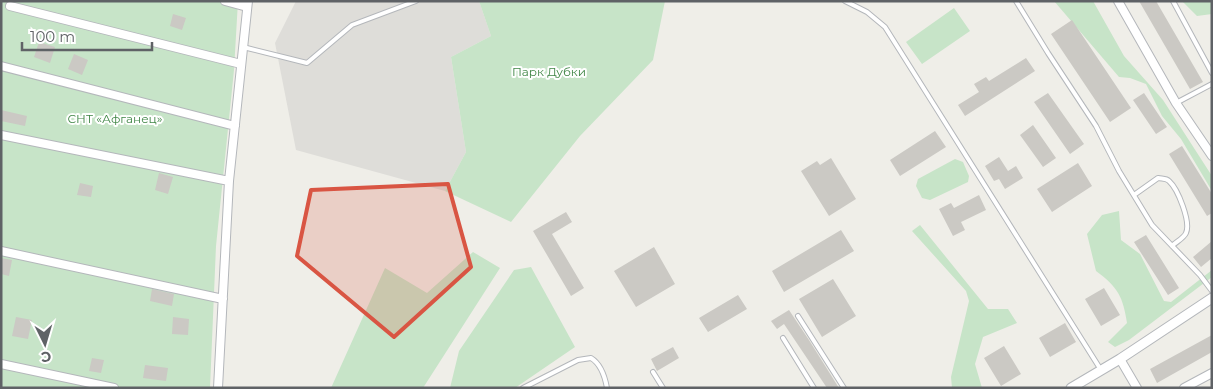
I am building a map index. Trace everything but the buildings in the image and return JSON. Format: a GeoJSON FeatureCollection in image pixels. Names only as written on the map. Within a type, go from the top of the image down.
{"type":"FeatureCollection","features":[{"type":"Feature","properties":{"kind":"street"},"geometry":{"type":"LineString","coordinates":[[218,388],[229,181],[248,4],[225,1]]}},
{"type":"Feature","properties":{"kind":"street"},"geometry":{"type":"LineString","coordinates":[[1121,2],[1176,103],[1212,156]]}},
{"type":"Feature","properties":{"kind":"street"},"geometry":{"type":"LineString","coordinates":[[10,6],[241,64]]}},
{"type":"Feature","properties":{"kind":"street"},"geometry":{"type":"LineString","coordinates":[[1,66],[234,126]]}},
{"type":"Feature","properties":{"kind":"street"},"geometry":{"type":"LineString","coordinates":[[1,135],[229,181]]}},
{"type":"Feature","properties":{"kind":"street"},"geometry":{"type":"LineString","coordinates":[[1,251],[222,299]]}},
{"type":"Feature","properties":{"kind":"street"},"geometry":{"type":"LineString","coordinates":[[1071,388],[1212,298]]}},
{"type":"Feature","properties":{"kind":"street"},"geometry":{"type":"LineString","coordinates":[[1120,358],[1137,388]]}},
{"type":"Feature","properties":{"kind":"street"},"geometry":{"type":"LineString","coordinates":[[1,364],[114,388]]}},
{"type":"Feature","properties":{"kind":"street"},"geometry":{"type":"LineString","coordinates":[[1184,388],[1212,373]]}},
{"type":"Feature","properties":{"kind":"lane"},"geometry":{"type":"LineString","coordinates":[[243,47],[307,63],[352,25],[416,1]]}},
{"type":"Feature","properties":{"kind":"lane"},"geometry":{"type":"LineString","coordinates":[[845,1],[867,12],[885,27],[1101,370]]}},
{"type":"Feature","properties":{"kind":"lane"},"geometry":{"type":"LineString","coordinates":[[1016,1],[1096,126],[1152,225],[1200,275],[1212,291]]}},
{"type":"Feature","properties":{"kind":"lane"},"geometry":{"type":"LineString","coordinates":[[1172,1],[1212,73]]}},
{"type":"Feature","properties":{"kind":"lane"},"geometry":{"type":"LineString","coordinates":[[1176,103],[1212,84]]}},
{"type":"Feature","properties":{"kind":"lane"},"geometry":{"type":"LineString","coordinates":[[1134,196],[1158,178],[1170,182],[1185,210],[1188,228],[1186,235],[1172,246]]}},
{"type":"Feature","properties":{"kind":"lane"},"geometry":{"type":"LineString","coordinates":[[798,316],[844,388]]}},
{"type":"Feature","properties":{"kind":"lane"},"geometry":{"type":"LineString","coordinates":[[783,338],[814,388]]}},
{"type":"Feature","properties":{"kind":"lane"},"geometry":{"type":"LineString","coordinates":[[523,388],[578,360],[591,358],[606,378],[607,388]]}},
{"type":"Feature","properties":{"kind":"lane"},"geometry":{"type":"LineString","coordinates":[[654,372],[663,388]]}},
{"type":"Feature","properties":{"kind":"highlighted area"},"geometry":{"type":"Polygon","coordinates":[[[448,184],[471,267],[394,337],[297,256],[311,190],[448,184]]]}},
{"type":"Feature","properties":{"kind":"shaded area"},"geometry":{"type":"Polygon","coordinates":[[[296,1],[479,1],[491,36],[451,57],[466,152],[445,191],[296,150],[275,43],[296,1]]]}},
{"type":"Feature","properties":{"kind":"green space","name":"СНТ «Афганец»"},"geometry":{"type":"Polygon","coordinates":[[[1,1],[238,1],[234,70],[216,246],[210,388],[1,388],[1,1]]]}},
{"type":"Feature","properties":{"kind":"green space","name":"Парк Дубки"},"geometry":{"type":"Polygon","coordinates":[[[479,1],[665,1],[653,60],[580,136],[511,222],[445,191],[466,152],[451,57],[491,36],[479,1]]]}},
{"type":"Feature","properties":{"kind":"green space"},"geometry":{"type":"Polygon","coordinates":[[[1054,1],[1093,1],[1124,56],[1163,100],[1212,176],[1212,191],[1181,139],[1162,116],[1146,84],[1130,78],[1119,77],[1054,1]]]}},
{"type":"Feature","properties":{"kind":"green space"},"geometry":{"type":"Polygon","coordinates":[[[1182,1],[1212,1],[1212,14],[1197,16],[1182,1]]]}},
{"type":"Feature","properties":{"kind":"green space"},"geometry":{"type":"Polygon","coordinates":[[[954,8],[970,31],[922,64],[906,42],[954,8]]]}},
{"type":"Feature","properties":{"kind":"green space"},"geometry":{"type":"Polygon","coordinates":[[[955,159],[963,162],[969,176],[968,182],[930,200],[922,198],[916,186],[918,179],[955,159]]]}},
{"type":"Feature","properties":{"kind":"green space"},"geometry":{"type":"Polygon","coordinates":[[[1119,211],[1121,240],[1140,254],[1164,301],[1171,302],[1212,270],[1212,277],[1129,340],[1115,347],[1108,342],[1127,323],[1124,306],[1110,282],[1096,271],[1087,234],[1102,215],[1119,211]]]}},
{"type":"Feature","properties":{"kind":"green space"},"geometry":{"type":"Polygon","coordinates":[[[920,225],[988,309],[1008,309],[1017,323],[983,337],[975,364],[982,388],[952,388],[951,377],[969,301],[966,291],[912,231],[920,225]]]}},
{"type":"Feature","properties":{"kind":"green space"},"geometry":{"type":"Polygon","coordinates":[[[473,252],[500,268],[423,388],[331,388],[385,268],[427,293],[473,252]]]}},
{"type":"Feature","properties":{"kind":"green space"},"geometry":{"type":"Polygon","coordinates":[[[531,267],[575,347],[515,388],[450,388],[459,351],[514,270],[531,267]]]}}]}
